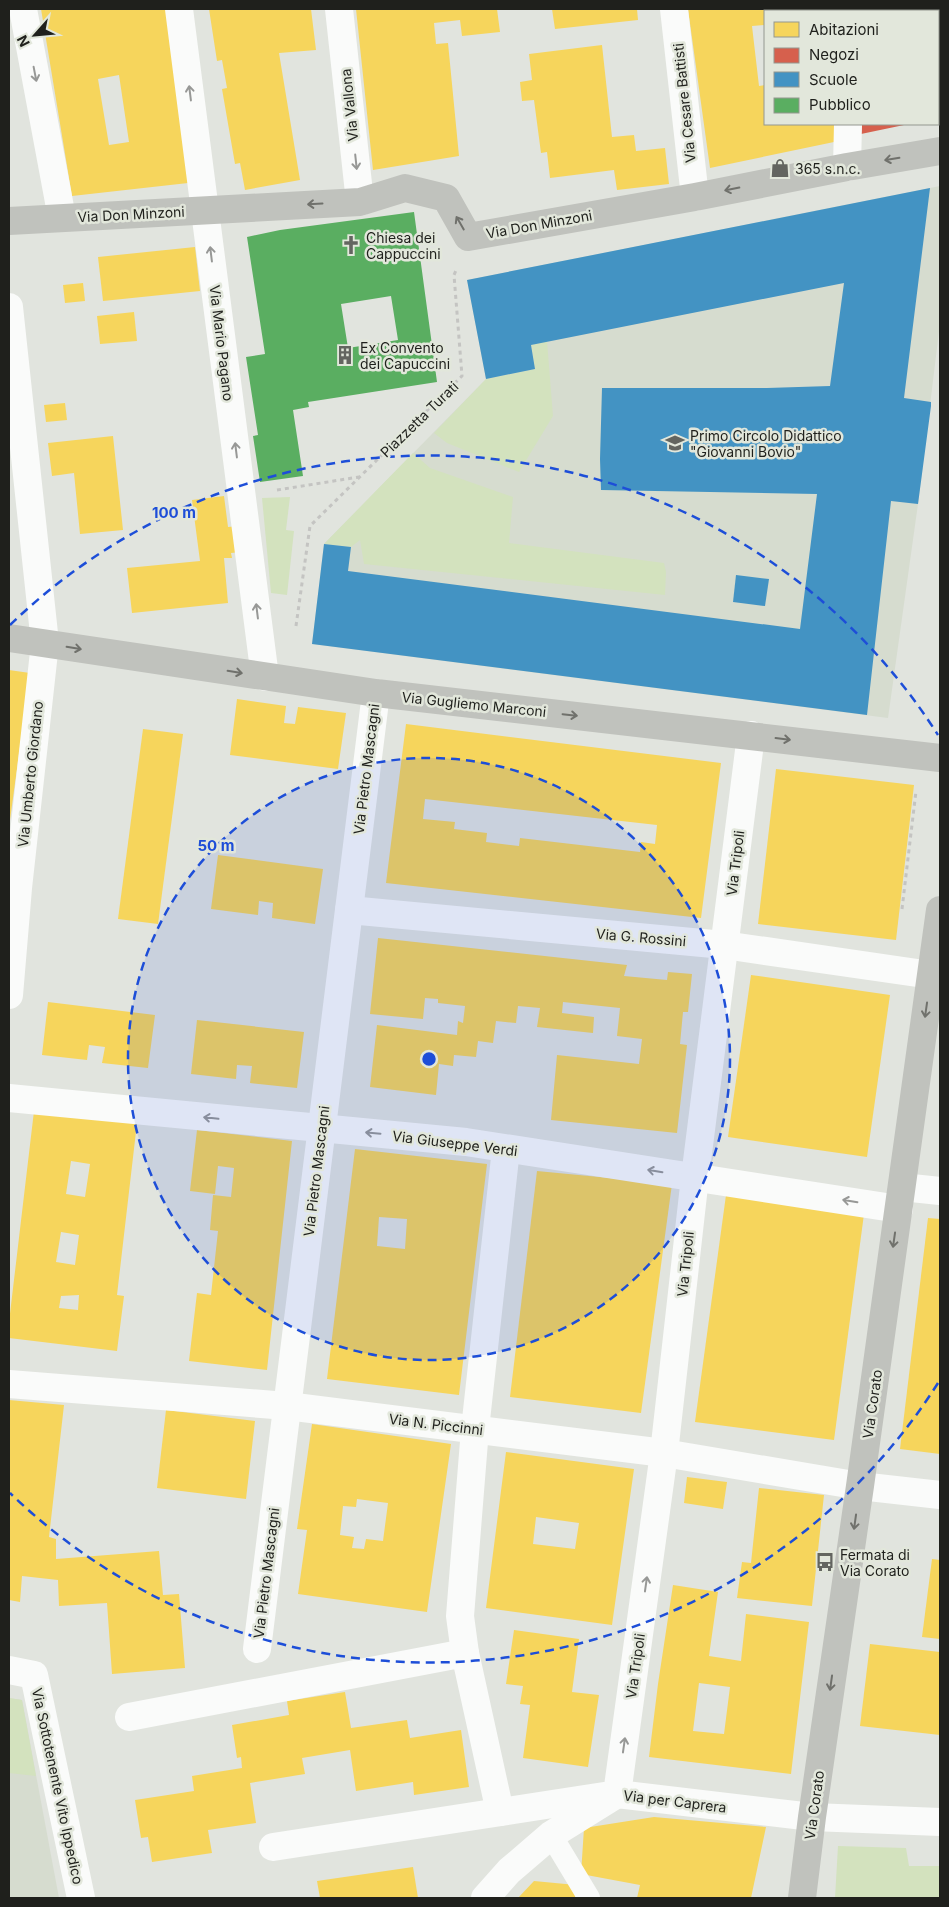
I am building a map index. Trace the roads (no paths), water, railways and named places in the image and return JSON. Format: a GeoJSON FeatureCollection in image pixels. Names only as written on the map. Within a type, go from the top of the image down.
{"type":"FeatureCollection","features":[{"type":"Feature","properties":{"kind":"main road","name":"Via Don Minzoni"},"geometry":{"type":"LineString","coordinates":[[9,221],[360,202],[405,188],[446,198],[468,237],[695,197],[847,167],[940,152]]}},
{"type":"Feature","properties":{"kind":"main road","name":"Via Gugliemo Marconi"},"geometry":{"type":"LineString","coordinates":[[9,638],[376,693],[940,758]]}},
{"type":"Feature","properties":{"kind":"main road","name":"Via Corato"},"geometry":{"type":"LineString","coordinates":[[802,1898],[900,1198],[936,975],[939,919]]}},
{"type":"Feature","properties":{"kind":"street"},"geometry":{"type":"LineString","coordinates":[[23,9],[62,218]]}},
{"type":"Feature","properties":{"kind":"street","name":"Via Mario Pagano"},"geometry":{"type":"LineString","coordinates":[[180,9],[242,496],[277,678]]}},
{"type":"Feature","properties":{"kind":"street","name":"Via Vallona"},"geometry":{"type":"LineString","coordinates":[[338,9],[360,202]]}},
{"type":"Feature","properties":{"kind":"street","name":"Via Cesare Battisti"},"geometry":{"type":"LineString","coordinates":[[674,9],[695,197]]}},
{"type":"Feature","properties":{"kind":"street"},"geometry":{"type":"LineString","coordinates":[[847,167],[848,125]]}},
{"type":"Feature","properties":{"kind":"street","name":"Via Umberto Giordano"},"geometry":{"type":"LineString","coordinates":[[9,307],[45,643],[13,887],[9,995]]}},
{"type":"Feature","properties":{"kind":"street","name":"Via Pietro Mascagni"},"geometry":{"type":"LineString","coordinates":[[257,1649],[376,693]]}},
{"type":"Feature","properties":{"kind":"street","name":"Via Tripoli"},"geometry":{"type":"LineString","coordinates":[[617,1794],[664,1453],[695,1177],[751,735]]}},
{"type":"Feature","properties":{"kind":"street","name":"Via G. Rossini"},"geometry":{"type":"LineString","coordinates":[[349,910],[724,945],[936,975]]}},
{"type":"Feature","properties":{"kind":"street","name":"Via Giuseppe Verdi"},"geometry":{"type":"LineString","coordinates":[[9,1098],[466,1142],[695,1177],[900,1198],[940,1191]]}},
{"type":"Feature","properties":{"kind":"street"},"geometry":{"type":"LineString","coordinates":[[500,1812],[465,1653],[460,1616],[475,1429],[506,1149]]}},
{"type":"Feature","properties":{"kind":"street","name":"Via N. Piccinni"},"geometry":{"type":"LineString","coordinates":[[9,1384],[287,1406],[664,1453],[860,1486],[940,1495]]}},
{"type":"Feature","properties":{"kind":"street"},"geometry":{"type":"LineString","coordinates":[[129,1717],[465,1653]]}},
{"type":"Feature","properties":{"kind":"street","name":"Via Sottotenente Vito Ippedico"},"geometry":{"type":"LineString","coordinates":[[22,1672],[81,1898]]}},
{"type":"Feature","properties":{"kind":"street"},"geometry":{"type":"LineString","coordinates":[[273,1847],[617,1794]]}},
{"type":"Feature","properties":{"kind":"street","name":"Via per Caprera"},"geometry":{"type":"LineString","coordinates":[[485,1898],[509,1871],[551,1835],[617,1794],[812,1817],[940,1822]]}},
{"type":"Feature","properties":{"kind":"lane"},"geometry":{"type":"LineString","coordinates":[[551,1835],[589,1898]]}},
{"type":"Feature","properties":{"kind":"place","name":"365 s.n.c."},"geometry":{"type":"Point","coordinates":[780,168]}},
{"type":"Feature","properties":{"kind":"place","name":"Chiesa dei Cappuccini"},"geometry":{"type":"Point","coordinates":[351,245]}},
{"type":"Feature","properties":{"kind":"place","name":"Ex Convento dei Capuccini"},"geometry":{"type":"Point","coordinates":[345,355]}},
{"type":"Feature","properties":{"kind":"place","name":"Primo Circolo Didattico \"Giovanni Bovio\""},"geometry":{"type":"Point","coordinates":[675,443]}},
{"type":"Feature","properties":{"kind":"place","name":"Fermata di Via Corato"},"geometry":{"type":"Point","coordinates":[825,1562]}}]}
